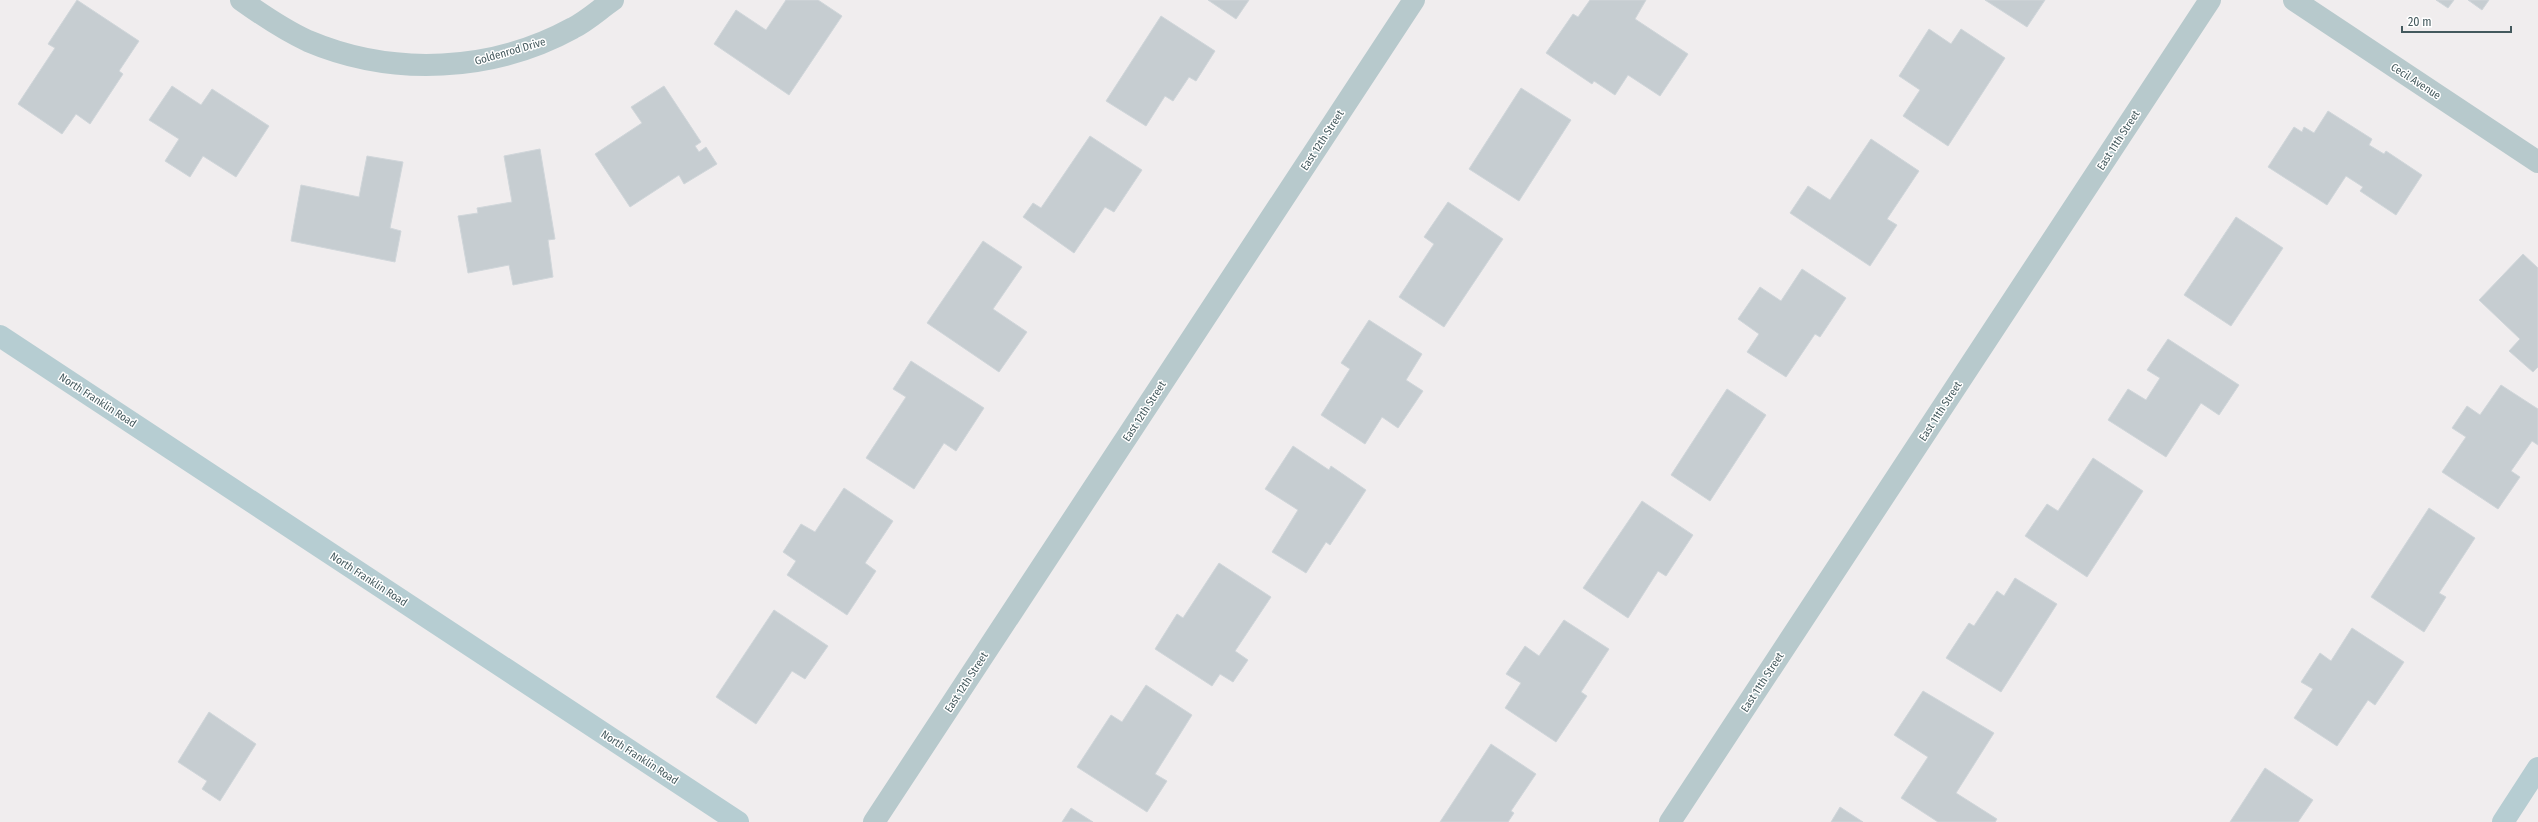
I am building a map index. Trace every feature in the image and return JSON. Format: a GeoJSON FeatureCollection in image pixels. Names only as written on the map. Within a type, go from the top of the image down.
{"type":"FeatureCollection","features":[{"type":"Feature","properties":{"kind":"main road","name":"North Franklin Road"},"geometry":{"type":"LineString","coordinates":[[0,336],[738,822]]}},
{"type":"Feature","properties":{"kind":"main road"},"geometry":{"type":"LineString","coordinates":[[2503,822],[2538,768]]}},
{"type":"Feature","properties":{"kind":"street","name":"Goldenrod Drive"},"geometry":{"type":"LineString","coordinates":[[241,0],[276,24],[308,40],[340,52],[391,63],[432,65],[478,61],[544,42],[575,28],[613,0]]}},
{"type":"Feature","properties":{"kind":"street","name":"East 12th Street"},"geometry":{"type":"LineString","coordinates":[[874,822],[1414,0]]}},
{"type":"Feature","properties":{"kind":"street","name":"East 11th Street"},"geometry":{"type":"LineString","coordinates":[[1670,822],[2210,0]]}},
{"type":"Feature","properties":{"kind":"street","name":"Cecil Avenue"},"geometry":{"type":"LineString","coordinates":[[2294,0],[2538,162]]}},
{"type":"Feature","properties":{"kind":"building"},"geometry":{"type":"Polygon","coordinates":[[[77,0],[139,41],[119,71],[123,74],[90,124],[76,114],[62,134],[18,104],[55,48],[48,44],[77,0]]]}},
{"type":"Feature","properties":{"kind":"building"},"geometry":{"type":"Polygon","coordinates":[[[786,0],[818,0],[842,16],[789,95],[714,44],[736,10],[766,30],[786,0]]]}},
{"type":"Feature","properties":{"kind":"building"},"geometry":{"type":"Polygon","coordinates":[[[1208,0],[1249,0],[1236,19],[1208,0]]]}},
{"type":"Feature","properties":{"kind":"building"},"geometry":{"type":"Polygon","coordinates":[[[1590,0],[1646,0],[1635,19],[1688,54],[1660,96],[1628,75],[1615,95],[1594,81],[1592,84],[1546,53],[1573,14],[1578,17],[1590,0]]]}},
{"type":"Feature","properties":{"kind":"building"},"geometry":{"type":"Polygon","coordinates":[[[1985,0],[2045,0],[2027,27],[1985,0]]]}},
{"type":"Feature","properties":{"kind":"building"},"geometry":{"type":"Polygon","coordinates":[[[2436,0],[2454,0],[2448,8],[2436,0]]]}},
{"type":"Feature","properties":{"kind":"building"},"geometry":{"type":"Polygon","coordinates":[[[2468,0],[2489,0],[2482,10],[2468,0]]]}},
{"type":"Feature","properties":{"kind":"building"},"geometry":{"type":"Polygon","coordinates":[[[1161,16],[1215,51],[1196,81],[1189,77],[1173,101],[1165,96],[1146,126],[1106,101],[1161,16]]]}},
{"type":"Feature","properties":{"kind":"building"},"geometry":{"type":"Polygon","coordinates":[[[1929,29],[1951,44],[1961,29],[2005,58],[1948,146],[1903,116],[1920,90],[1899,76],[1929,29]]]}},
{"type":"Feature","properties":{"kind":"building"},"geometry":{"type":"Polygon","coordinates":[[[172,86],[201,105],[212,89],[269,126],[236,177],[203,156],[190,177],[165,161],[179,139],[149,120],[172,86]]]}},
{"type":"Feature","properties":{"kind":"building"},"geometry":{"type":"Polygon","coordinates":[[[664,86],[701,142],[695,146],[699,152],[706,147],[717,164],[684,184],[679,175],[630,207],[595,154],[642,123],[631,107],[664,86]]]}},
{"type":"Feature","properties":{"kind":"building"},"geometry":{"type":"Polygon","coordinates":[[[1521,88],[1571,120],[1519,201],[1469,169],[1521,88]]]}},
{"type":"Feature","properties":{"kind":"building"},"geometry":{"type":"Polygon","coordinates":[[[2328,111],[2372,139],[2369,145],[2384,154],[2386,151],[2422,175],[2396,215],[2360,191],[2363,187],[2346,176],[2327,205],[2268,167],[2294,127],[2302,132],[2304,127],[2314,133],[2328,111]]]}},
{"type":"Feature","properties":{"kind":"building"},"geometry":{"type":"Polygon","coordinates":[[[1090,136],[1142,170],[1114,212],[1105,207],[1074,253],[1023,217],[1033,203],[1041,208],[1090,136]]]}},
{"type":"Feature","properties":{"kind":"building"},"geometry":{"type":"Polygon","coordinates":[[[1871,139],[1919,171],[1887,219],[1897,225],[1870,266],[1790,213],[1808,186],[1830,200],[1871,139]]]}},
{"type":"Feature","properties":{"kind":"building"},"geometry":{"type":"Polygon","coordinates":[[[540,149],[555,239],[548,240],[553,277],[513,285],[509,265],[468,273],[458,216],[478,213],[477,208],[512,202],[504,156],[540,149]]]}},
{"type":"Feature","properties":{"kind":"building"},"geometry":{"type":"Polygon","coordinates":[[[367,156],[403,162],[390,228],[401,231],[395,262],[291,241],[301,185],[359,197],[367,156]]]}},
{"type":"Feature","properties":{"kind":"building"},"geometry":{"type":"Polygon","coordinates":[[[1448,202],[1503,239],[1444,327],[1399,297],[1434,244],[1424,237],[1448,202]]]}},
{"type":"Feature","properties":{"kind":"building"},"geometry":{"type":"Polygon","coordinates":[[[2236,217],[2283,248],[2231,326],[2184,295],[2236,217]]]}},
{"type":"Feature","properties":{"kind":"building"},"geometry":{"type":"Polygon","coordinates":[[[983,241],[1022,267],[993,309],[1027,332],[999,372],[927,323],[983,241]]]}},
{"type":"Feature","properties":{"kind":"building"},"geometry":{"type":"Polygon","coordinates":[[[2523,254],[2538,268],[2538,367],[2533,372],[2509,351],[2520,339],[2479,300],[2523,254]]]}},
{"type":"Feature","properties":{"kind":"building"},"geometry":{"type":"Polygon","coordinates":[[[1802,269],[1846,298],[1820,337],[1815,334],[1786,377],[1747,352],[1759,334],[1738,319],[1760,287],[1781,301],[1802,269]]]}},
{"type":"Feature","properties":{"kind":"building"},"geometry":{"type":"Polygon","coordinates":[[[1369,320],[1422,354],[1406,380],[1423,391],[1398,428],[1382,417],[1365,444],[1321,415],[1350,369],[1341,363],[1369,320]]]}},
{"type":"Feature","properties":{"kind":"building"},"geometry":{"type":"Polygon","coordinates":[[[2168,339],[2239,385],[2219,415],[2201,403],[2166,457],[2108,420],[2128,389],[2146,400],[2160,378],[2147,370],[2168,339]]]}},
{"type":"Feature","properties":{"kind":"building"},"geometry":{"type":"Polygon","coordinates":[[[911,361],[984,408],[956,451],[944,443],[914,489],[866,458],[906,397],[893,389],[911,361]]]}},
{"type":"Feature","properties":{"kind":"building"},"geometry":{"type":"Polygon","coordinates":[[[2501,385],[2538,409],[2538,445],[2532,441],[2511,471],[2520,477],[2498,509],[2442,472],[2466,437],[2452,428],[2467,406],[2480,415],[2501,385]]]}},
{"type":"Feature","properties":{"kind":"building"},"geometry":{"type":"Polygon","coordinates":[[[1727,389],[1766,415],[1710,501],[1671,475],[1727,389]]]}},
{"type":"Feature","properties":{"kind":"building"},"geometry":{"type":"Polygon","coordinates":[[[1293,446],[1329,470],[1331,466],[1366,490],[1330,545],[1326,542],[1306,573],[1272,552],[1298,510],[1265,489],[1293,446]]]}},
{"type":"Feature","properties":{"kind":"building"},"geometry":{"type":"Polygon","coordinates":[[[2093,458],[2143,491],[2087,577],[2025,536],[2047,504],[2058,511],[2093,458]]]}},
{"type":"Feature","properties":{"kind":"building"},"geometry":{"type":"Polygon","coordinates":[[[844,488],[893,521],[865,563],[876,571],[847,615],[787,575],[796,561],[783,552],[801,524],[815,532],[844,488]]]}},
{"type":"Feature","properties":{"kind":"building"},"geometry":{"type":"Polygon","coordinates":[[[1642,501],[1693,535],[1666,576],[1658,571],[1628,618],[1583,588],[1642,501]]]}},
{"type":"Feature","properties":{"kind":"building"},"geometry":{"type":"Polygon","coordinates":[[[2429,508],[2475,538],[2439,593],[2446,597],[2424,632],[2371,597],[2429,508]]]}},
{"type":"Feature","properties":{"kind":"building"},"geometry":{"type":"Polygon","coordinates":[[[1219,563],[1271,597],[1235,651],[1248,660],[1233,682],[1220,674],[1212,686],[1155,649],[1177,614],[1183,618],[1219,563]]]}},
{"type":"Feature","properties":{"kind":"building"},"geometry":{"type":"Polygon","coordinates":[[[2015,578],[2057,604],[2001,692],[1946,658],[1969,623],[1974,626],[1997,591],[2004,596],[2015,578]]]}},
{"type":"Feature","properties":{"kind":"building"},"geometry":{"type":"Polygon","coordinates":[[[774,610],[828,646],[805,679],[792,671],[756,724],[716,697],[774,610]]]}},
{"type":"Feature","properties":{"kind":"building"},"geometry":{"type":"Polygon","coordinates":[[[1564,620],[1609,649],[1581,692],[1587,696],[1556,742],[1505,708],[1521,683],[1506,674],[1525,646],[1539,656],[1564,620]]]}},
{"type":"Feature","properties":{"kind":"building"},"geometry":{"type":"Polygon","coordinates":[[[2352,628],[2404,662],[2375,705],[2368,700],[2337,746],[2294,718],[2313,689],[2301,682],[2320,653],[2331,661],[2352,628]]]}},
{"type":"Feature","properties":{"kind":"building"},"geometry":{"type":"Polygon","coordinates":[[[1146,685],[1192,715],[1155,774],[1167,781],[1147,812],[1077,767],[1111,715],[1122,722],[1146,685]]]}},
{"type":"Feature","properties":{"kind":"building"},"geometry":{"type":"Polygon","coordinates":[[[1923,691],[1994,733],[1956,793],[1997,819],[1995,822],[1938,822],[1901,798],[1928,757],[1894,735],[1923,691]]]}},
{"type":"Feature","properties":{"kind":"building"},"geometry":{"type":"Polygon","coordinates":[[[209,712],[256,744],[220,801],[202,789],[207,781],[178,762],[209,712]]]}},
{"type":"Feature","properties":{"kind":"building"},"geometry":{"type":"Polygon","coordinates":[[[1491,744],[1536,774],[1511,811],[1514,813],[1508,822],[1440,822],[1491,744]]]}},
{"type":"Feature","properties":{"kind":"building"},"geometry":{"type":"Polygon","coordinates":[[[2265,768],[2313,800],[2298,822],[2230,822],[2265,768]]]}},
{"type":"Feature","properties":{"kind":"building"},"geometry":{"type":"Polygon","coordinates":[[[1840,807],[1863,822],[1831,822],[1840,807]]]}},
{"type":"Feature","properties":{"kind":"building"},"geometry":{"type":"Polygon","coordinates":[[[1071,808],[1093,822],[1062,822],[1071,808]]]}}]}
